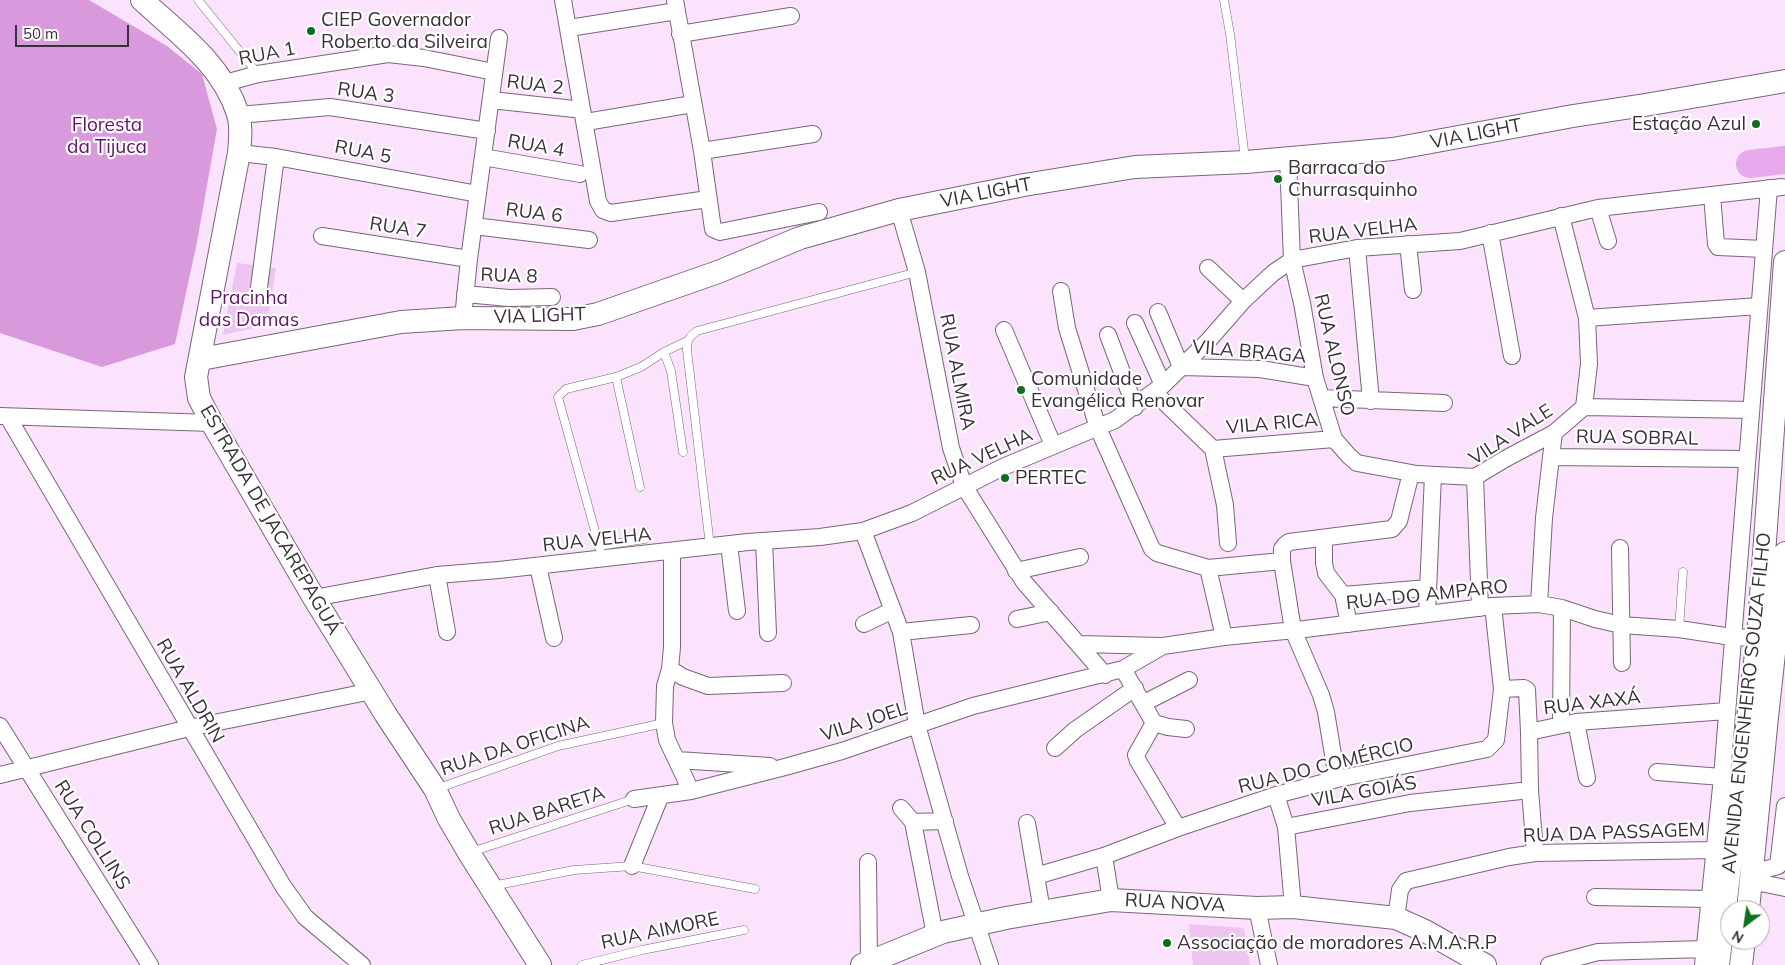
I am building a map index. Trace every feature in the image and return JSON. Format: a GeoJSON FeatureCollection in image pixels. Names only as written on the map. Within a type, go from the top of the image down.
{"type":"FeatureCollection","features":[{"type":"Feature","properties":{"kind":"street","name":"ESTRADA DE JACAREPAGUÁ"},"geometry":{"type":"LineString","coordinates":[[142,0],[206,58],[224,83],[239,115],[241,133],[239,153],[196,377],[199,398],[314,598],[410,753],[435,789],[449,819],[469,853],[540,965]]}},
{"type":"Feature","properties":{"kind":"street"},"geometry":{"type":"LineString","coordinates":[[563,0],[586,122],[598,201],[603,210],[611,213],[708,199]]}},
{"type":"Feature","properties":{"kind":"street"},"geometry":{"type":"LineString","coordinates":[[569,28],[676,6],[702,151],[712,227],[718,232],[819,212]]}},
{"type":"Feature","properties":{"kind":"street"},"geometry":{"type":"LineString","coordinates":[[680,34],[791,16]]}},
{"type":"Feature","properties":{"kind":"street"},"geometry":{"type":"LineString","coordinates":[[463,318],[469,259],[499,38]]}},
{"type":"Feature","properties":{"kind":"street","name":"RUA 1"},"geometry":{"type":"LineString","coordinates":[[224,83],[258,74],[388,54],[424,58],[494,72]]}},
{"type":"Feature","properties":{"kind":"street","name":"VIA LIGHT"},"geometry":{"type":"LineString","coordinates":[[200,359],[401,322],[463,318],[572,318],[598,314],[718,272],[800,238],[899,210],[1024,186],[1135,167],[1246,162],[1393,149],[1556,119],[1785,81]]}},
{"type":"Feature","properties":{"kind":"street","name":"RUA 2"},"geometry":{"type":"LineString","coordinates":[[491,100],[574,110]]}},
{"type":"Feature","properties":{"kind":"street"},"geometry":{"type":"LineString","coordinates":[[586,122],[693,104]]}},
{"type":"Feature","properties":{"kind":"street","name":"RUA 3"},"geometry":{"type":"LineString","coordinates":[[239,115],[330,107],[487,132]]}},
{"type":"Feature","properties":{"kind":"street"},"geometry":{"type":"LineString","coordinates":[[702,151],[814,134]]}},
{"type":"Feature","properties":{"kind":"street","name":"RUA 5"},"geometry":{"type":"LineString","coordinates":[[239,153],[276,156],[478,194]]}},
{"type":"Feature","properties":{"kind":"street"},"geometry":{"type":"LineString","coordinates":[[258,295],[276,156]]}},
{"type":"Feature","properties":{"kind":"street","name":"RUA 4"},"geometry":{"type":"LineString","coordinates":[[483,157],[580,174]]}},
{"type":"Feature","properties":{"kind":"street","name":"RUA ALONSO"},"geometry":{"type":"LineString","coordinates":[[1288,159],[1292,260],[1302,303],[1315,378],[1334,439],[1357,463],[1411,473],[1475,477]]}},
{"type":"Feature","properties":{"kind":"street","name":"RUA VELHA"},"geometry":{"type":"LineString","coordinates":[[314,598],[437,575],[538,566],[600,553],[672,552],[710,546],[820,537],[863,531],[912,513],[1003,467],[1115,420],[1159,389],[1208,341],[1242,301],[1273,273],[1292,260],[1357,248],[1460,241],[1598,208],[1776,188],[1764,249]]}},
{"type":"Feature","properties":{"kind":"street"},"geometry":{"type":"LineString","coordinates":[[1595,897],[1716,891],[1715,850],[1764,249],[1718,247],[1716,244],[1712,195]]}},
{"type":"Feature","properties":{"kind":"street"},"geometry":{"type":"LineString","coordinates":[[1598,208],[1608,241]]}},
{"type":"Feature","properties":{"kind":"street","name":"RUA ALMIRA"},"geometry":{"type":"LineString","coordinates":[[899,210],[917,272],[951,448],[964,486],[1024,582],[1105,675]]}},
{"type":"Feature","properties":{"kind":"street"},"geometry":{"type":"LineString","coordinates":[[1562,216],[1587,318],[1590,364],[1584,407],[1751,410]]}},
{"type":"Feature","properties":{"kind":"street","name":"RUA 6"},"geometry":{"type":"LineString","coordinates":[[474,226],[589,240]]}},
{"type":"Feature","properties":{"kind":"street"},"geometry":{"type":"LineString","coordinates":[[1490,233],[1512,356]]}},
{"type":"Feature","properties":{"kind":"street","name":"RUA 7"},"geometry":{"type":"LineString","coordinates":[[322,236],[469,259]]}},
{"type":"Feature","properties":{"kind":"street"},"geometry":{"type":"LineString","coordinates":[[1408,244],[1413,290]]}},
{"type":"Feature","properties":{"kind":"street"},"geometry":{"type":"LineString","coordinates":[[1357,248],[1371,401]]}},
{"type":"Feature","properties":{"kind":"street","name":"AVENIDA ENGENHEIRO SOUZA FILHO"},"geometry":{"type":"LineString","coordinates":[[1709,960],[1716,891],[1758,638],[1785,262]]}},
{"type":"Feature","properties":{"kind":"street"},"geometry":{"type":"LineString","coordinates":[[1208,268],[1242,301]]}},
{"type":"Feature","properties":{"kind":"street"},"geometry":{"type":"LineString","coordinates":[[1061,290],[1067,328],[1098,428],[1152,549],[1157,553],[1208,568],[1282,562]]}},
{"type":"Feature","properties":{"kind":"street","name":"RUA 8"},"geometry":{"type":"LineString","coordinates":[[465,294],[509,298],[552,297]]}},
{"type":"Feature","properties":{"kind":"street"},"geometry":{"type":"LineString","coordinates":[[1587,318],[1759,306]]}},
{"type":"Feature","properties":{"kind":"street"},"geometry":{"type":"LineString","coordinates":[[1158,312],[1181,367]]}},
{"type":"Feature","properties":{"kind":"street"},"geometry":{"type":"LineString","coordinates":[[1135,323],[1159,389],[1213,449],[1225,505],[1228,543]]}},
{"type":"Feature","properties":{"kind":"street"},"geometry":{"type":"LineString","coordinates":[[1004,330],[1053,445]]}},
{"type":"Feature","properties":{"kind":"street"},"geometry":{"type":"LineString","coordinates":[[1108,336],[1135,407]]}},
{"type":"Feature","properties":{"kind":"street","name":"VILA BRAGA"},"geometry":{"type":"LineString","coordinates":[[1181,367],[1260,369],[1315,378]]}},
{"type":"Feature","properties":{"kind":"street","name":"VILA RICA"},"geometry":{"type":"LineString","coordinates":[[1321,398],[1444,403]]}},
{"type":"Feature","properties":{"kind":"street","name":"VILA VALE"},"geometry":{"type":"LineString","coordinates":[[1486,607],[1475,477],[1554,434],[1584,407]]}},
{"type":"Feature","properties":{"kind":"street"},"geometry":{"type":"LineString","coordinates":[[4,417],[212,423]]}},
{"type":"Feature","properties":{"kind":"street","name":"RUA ALDRIN"},"geometry":{"type":"LineString","coordinates":[[4,417],[283,886],[305,917],[362,965]]}},
{"type":"Feature","properties":{"kind":"street","name":"RUA SOBRAL"},"geometry":{"type":"LineString","coordinates":[[1554,434],[1552,457],[1747,459]]}},
{"type":"Feature","properties":{"kind":"street","name":"VILA RICA"},"geometry":{"type":"LineString","coordinates":[[1213,449],[1334,439]]}},
{"type":"Feature","properties":{"kind":"street"},"geometry":{"type":"LineString","coordinates":[[1539,604],[1544,518],[1552,457]]}},
{"type":"Feature","properties":{"kind":"street"},"geometry":{"type":"LineString","coordinates":[[1337,779],[1326,712],[1321,695],[1293,630],[1282,562],[1282,549],[1289,542],[1392,529],[1399,520],[1411,473]]}},
{"type":"Feature","properties":{"kind":"street"},"geometry":{"type":"LineString","coordinates":[[1427,614],[1433,475]]}},
{"type":"Feature","properties":{"kind":"street"},"geometry":{"type":"LineString","coordinates":[[863,531],[901,632],[917,725],[960,876],[990,965]]}},
{"type":"Feature","properties":{"kind":"street"},"geometry":{"type":"LineString","coordinates":[[1324,538],[1325,569],[1343,595],[1350,624]]}},
{"type":"Feature","properties":{"kind":"street"},"geometry":{"type":"LineString","coordinates":[[764,541],[768,632]]}},
{"type":"Feature","properties":{"kind":"street"},"geometry":{"type":"LineString","coordinates":[[729,544],[737,611]]}},
{"type":"Feature","properties":{"kind":"street"},"geometry":{"type":"LineString","coordinates":[[1620,548],[1622,664]]}},
{"type":"Feature","properties":{"kind":"street"},"geometry":{"type":"LineString","coordinates":[[672,552],[672,647],[670,669],[665,686],[664,723],[667,740],[691,791]]}},
{"type":"Feature","properties":{"kind":"street","name":"AVENIDA ENGENHEIRO SOUZA FILHO"},"geometry":{"type":"LineString","coordinates":[[1749,900],[1785,554]]}},
{"type":"Feature","properties":{"kind":"street"},"geometry":{"type":"LineString","coordinates":[[1016,570],[1080,556]]}},
{"type":"Feature","properties":{"kind":"street"},"geometry":{"type":"LineString","coordinates":[[538,566],[554,638]]}},
{"type":"Feature","properties":{"kind":"street"},"geometry":{"type":"LineString","coordinates":[[1208,568],[1224,637]]}},
{"type":"Feature","properties":{"kind":"street"},"geometry":{"type":"LineString","coordinates":[[437,575],[447,632]]}},
{"type":"Feature","properties":{"kind":"street"},"geometry":{"type":"LineString","coordinates":[[1343,595],[1428,588]]}},
{"type":"Feature","properties":{"kind":"street","name":"RUA DO AMPARO"},"geometry":{"type":"LineString","coordinates":[[1105,675],[1124,669],[1163,646],[1224,637],[1486,607],[1539,604],[1562,608],[1595,620],[1621,625],[1680,629],[1732,637],[1758,638]]}},
{"type":"Feature","properties":{"kind":"street","name":"RUA DO COMÉRCIO"},"geometry":{"type":"LineString","coordinates":[[1036,876],[1104,856],[1178,828],[1276,795],[1337,779],[1487,749],[1496,740],[1502,690],[1486,607]]}},
{"type":"Feature","properties":{"kind":"street"},"geometry":{"type":"LineString","coordinates":[[1562,608],[1568,724],[1587,778]]}},
{"type":"Feature","properties":{"kind":"street"},"geometry":{"type":"LineString","coordinates":[[864,624],[893,610]]}},
{"type":"Feature","properties":{"kind":"street"},"geometry":{"type":"LineString","coordinates":[[1017,618],[1051,612]]}},
{"type":"Feature","properties":{"kind":"street"},"geometry":{"type":"LineString","coordinates":[[901,632],[971,626]]}},
{"type":"Feature","properties":{"kind":"street"},"geometry":{"type":"LineString","coordinates":[[1079,644],[1163,646]]}},
{"type":"Feature","properties":{"kind":"street"},"geometry":{"type":"LineString","coordinates":[[670,669],[683,677],[708,686],[783,683]]}},
{"type":"Feature","properties":{"kind":"street"},"geometry":{"type":"LineString","coordinates":[[1124,669],[1154,723],[1186,729]]}},
{"type":"Feature","properties":{"kind":"street","name":"VILA JOEL"},"geometry":{"type":"LineString","coordinates":[[634,799],[660,797],[691,791],[785,767],[842,751],[973,706],[1105,675]]}},
{"type":"Feature","properties":{"kind":"street"},"geometry":{"type":"LineString","coordinates":[[1144,703],[1189,680]]}},
{"type":"Feature","properties":{"kind":"street"},"geometry":{"type":"LineString","coordinates":[[1055,748],[1075,730],[1135,688]]}},
{"type":"Feature","properties":{"kind":"street","name":"RUA XAXÁ"},"geometry":{"type":"LineString","coordinates":[[1502,690],[1524,688],[1526,690],[1529,732],[1568,724],[1727,711]]}},
{"type":"Feature","properties":{"kind":"street"},"geometry":{"type":"LineString","coordinates":[[0,774],[188,728],[372,691]]}},
{"type":"Feature","properties":{"kind":"street"},"geometry":{"type":"LineString","coordinates":[[1154,723],[1136,755],[1178,828]]}},
{"type":"Feature","properties":{"kind":"street","name":"RUA COLLINS"},"geometry":{"type":"LineString","coordinates":[[0,726],[150,965]]}},
{"type":"Feature","properties":{"kind":"street"},"geometry":{"type":"LineString","coordinates":[[1529,732],[1530,790],[1535,853]]}},
{"type":"Feature","properties":{"kind":"street"},"geometry":{"type":"LineString","coordinates":[[677,760],[785,767]]}},
{"type":"Feature","properties":{"kind":"street"},"geometry":{"type":"LineString","coordinates":[[1657,772],[1722,776]]}},
{"type":"Feature","properties":{"kind":"street","name":"VILA GOIÁS"},"geometry":{"type":"LineString","coordinates":[[1286,827],[1410,803],[1530,790]]}},
{"type":"Feature","properties":{"kind":"street"},"geometry":{"type":"LineString","coordinates":[[1276,795],[1286,827],[1293,907]]}},
{"type":"Feature","properties":{"kind":"street"},"geometry":{"type":"LineString","coordinates":[[632,866],[660,797]]}},
{"type":"Feature","properties":{"kind":"street"},"geometry":{"type":"LineString","coordinates":[[1752,877],[1778,866],[1785,806]]}},
{"type":"Feature","properties":{"kind":"street"},"geometry":{"type":"LineString","coordinates":[[901,808],[913,822],[936,935]]}},
{"type":"Feature","properties":{"kind":"street"},"geometry":{"type":"LineString","coordinates":[[913,822],[945,821]]}},
{"type":"Feature","properties":{"kind":"street"},"geometry":{"type":"LineString","coordinates":[[1027,823],[1042,911]]}},
{"type":"Feature","properties":{"kind":"street","name":"RUA DA PASSAGEM"},"geometry":{"type":"LineString","coordinates":[[1396,918],[1400,890],[1406,881],[1509,857],[1535,853],[1715,850]]}},
{"type":"Feature","properties":{"kind":"street"},"geometry":{"type":"LineString","coordinates":[[1104,856],[1111,900]]}},
{"type":"Feature","properties":{"kind":"street"},"geometry":{"type":"LineString","coordinates":[[868,862],[870,963]]}},
{"type":"Feature","properties":{"kind":"street"},"geometry":{"type":"LineString","coordinates":[[1752,877],[1785,888]]}},
{"type":"Feature","properties":{"kind":"street","name":"RUA NOVA"},"geometry":{"type":"LineString","coordinates":[[870,963],[936,935],[977,924],[1111,900],[1257,908],[1293,907],[1396,918],[1425,931],[1484,965]]}},
{"type":"Feature","properties":{"kind":"street"},"geometry":{"type":"LineString","coordinates":[[1257,908],[1269,965]]}},
{"type":"Feature","properties":{"kind":"street"},"geometry":{"type":"LineString","coordinates":[[1741,965],[1743,950]]}},
{"type":"Feature","properties":{"kind":"street"},"geometry":{"type":"LineString","coordinates":[[1549,965],[1598,952],[1709,960]]}},
{"type":"Feature","properties":{"kind":"lane"},"geometry":{"type":"LineString","coordinates":[[198,0],[258,74]]}},
{"type":"Feature","properties":{"kind":"lane"},"geometry":{"type":"LineString","coordinates":[[1224,0],[1246,162]]}},
{"type":"Feature","properties":{"kind":"lane"},"geometry":{"type":"LineString","coordinates":[[645,539],[600,553],[558,397],[566,389],[616,377],[641,367],[664,352],[687,341],[697,331],[917,272]]}},
{"type":"Feature","properties":{"kind":"lane"},"geometry":{"type":"LineString","coordinates":[[687,341],[710,546]]}},
{"type":"Feature","properties":{"kind":"lane"},"geometry":{"type":"LineString","coordinates":[[664,352],[671,371],[683,452]]}},
{"type":"Feature","properties":{"kind":"lane"},"geometry":{"type":"LineString","coordinates":[[616,377],[640,487]]}},
{"type":"Feature","properties":{"kind":"lane"},"geometry":{"type":"LineString","coordinates":[[1680,629],[1684,572]]}},
{"type":"Feature","properties":{"kind":"lane","name":"RUA DA OFICINA"},"geometry":{"type":"LineString","coordinates":[[435,789],[558,746],[664,723]]}},
{"type":"Feature","properties":{"kind":"lane","name":"RUA BARETA"},"geometry":{"type":"LineString","coordinates":[[469,853],[634,799]]}},
{"type":"Feature","properties":{"kind":"lane"},"geometry":{"type":"LineString","coordinates":[[490,886],[574,870],[632,866],[755,889]]}},
{"type":"Feature","properties":{"kind":"lane","name":"RUA AIMORE"},"geometry":{"type":"LineString","coordinates":[[582,965],[642,950],[744,930]]}},
{"type":"Feature","properties":{"kind":"green space","name":"Floresta da Tijuca"},"geometry":{"type":"Polygon","coordinates":[[[0,0],[89,0],[167,46],[202,74],[217,129],[197,242],[175,344],[102,367],[0,333],[0,0]]]}},
{"type":"Feature","properties":{"kind":"green space","name":"Pracinha das Damas"},"geometry":{"type":"Polygon","coordinates":[[[237,263],[276,268],[267,325],[223,335],[237,263]]]}},
{"type":"Feature","properties":{"kind":"green space"},"geometry":{"type":"Polygon","coordinates":[[[1189,924],[1244,928],[1250,965],[1193,965],[1189,924]]]}},
{"type":"Feature","properties":{"kind":"waterway"},"geometry":{"type":"LineString","coordinates":[[1750,164],[1785,160]]}},
{"type":"Feature","properties":{"kind":"place","name":"CIEP Governador Roberto da Silveira"},"geometry":{"type":"Point","coordinates":[311,31]}},
{"type":"Feature","properties":{"kind":"place","name":"Estação Azul"},"geometry":{"type":"Point","coordinates":[1756,124]}},
{"type":"Feature","properties":{"kind":"place","name":"Barraca do Churrasquinho"},"geometry":{"type":"Point","coordinates":[1278,179]}},
{"type":"Feature","properties":{"kind":"place","name":"Comunidade Evangélica Renovar"},"geometry":{"type":"Point","coordinates":[1021,390]}},
{"type":"Feature","properties":{"kind":"place","name":"PERTEC"},"geometry":{"type":"Point","coordinates":[1005,478]}},
{"type":"Feature","properties":{"kind":"place","name":"Associação de moradores A.M.A.R.P"},"geometry":{"type":"Point","coordinates":[1167,943]}}]}
